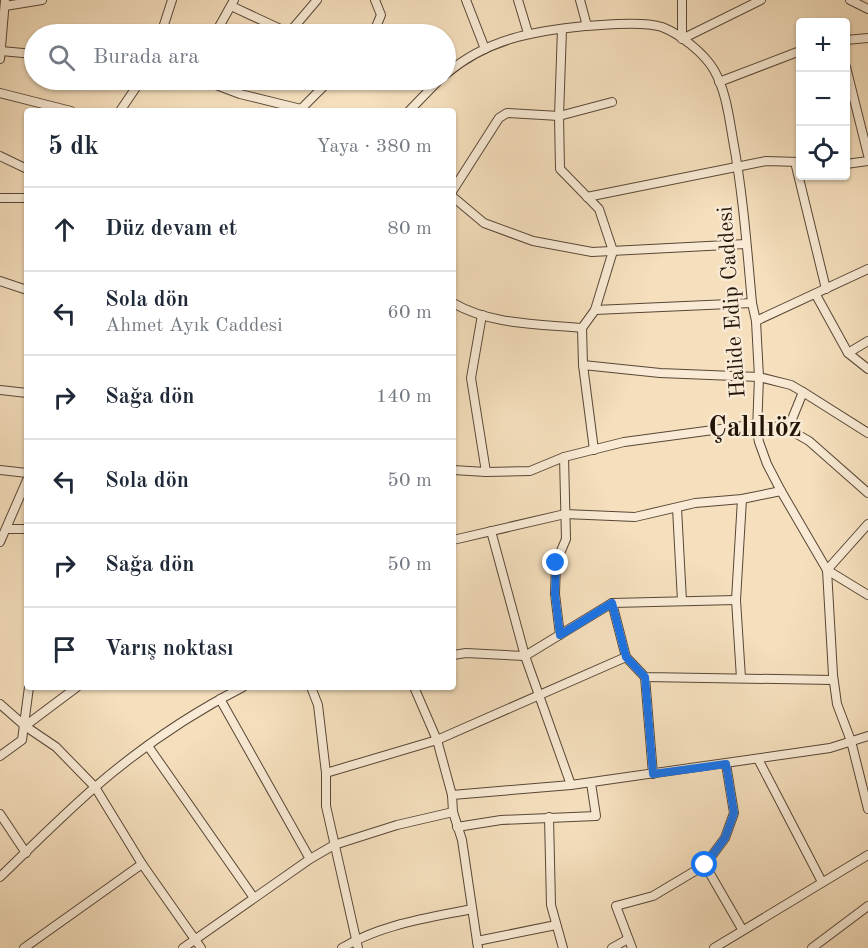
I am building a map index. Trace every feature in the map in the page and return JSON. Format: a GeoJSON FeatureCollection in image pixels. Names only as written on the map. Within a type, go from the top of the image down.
{"type":"FeatureCollection","features":[{"type":"Feature","properties":{"kind":"street"},"geometry":{"type":"LineString","coordinates":[[24,54],[1,55],[5,3],[42,0]]}},
{"type":"Feature","properties":{"kind":"street"},"geometry":{"type":"LineString","coordinates":[[164,24],[172,0]]}},
{"type":"Feature","properties":{"kind":"street"},"geometry":{"type":"LineString","coordinates":[[301,24],[317,0]]}},
{"type":"Feature","properties":{"kind":"street"},"geometry":{"type":"LineString","coordinates":[[375,0],[381,15],[377,24]]}},
{"type":"Feature","properties":{"kind":"street"},"geometry":{"type":"LineString","coordinates":[[466,0],[485,49]]}},
{"type":"Feature","properties":{"kind":"street"},"geometry":{"type":"LineString","coordinates":[[518,0],[528,33]]}},
{"type":"Feature","properties":{"kind":"street"},"geometry":{"type":"LineString","coordinates":[[580,0],[587,26]]}},
{"type":"Feature","properties":{"kind":"street"},"geometry":{"type":"LineString","coordinates":[[682,0],[682,39],[755,1]]}},
{"type":"Feature","properties":{"kind":"street"},"geometry":{"type":"LineString","coordinates":[[850,0],[868,9]]}},
{"type":"Feature","properties":{"kind":"street"},"geometry":{"type":"LineString","coordinates":[[220,24],[232,3],[274,24]]}},
{"type":"Feature","properties":{"kind":"street","name":"Halide Edip Caddesi"},"geometry":{"type":"LineString","coordinates":[[456,66],[470,55],[528,33],[587,26],[652,25],[682,39],[713,69],[728,107],[738,166],[752,303],[756,321],[759,442],[781,491],[827,570],[837,704],[851,741],[868,808]]}},
{"type":"Feature","properties":{"kind":"street"},"geometry":{"type":"LineString","coordinates":[[562,29],[560,170],[599,209],[613,251],[595,310],[582,328],[583,365],[594,450]]}},
{"type":"Feature","properties":{"kind":"street"},"geometry":{"type":"LineString","coordinates":[[850,40],[868,38]]}},
{"type":"Feature","properties":{"kind":"street"},"geometry":{"type":"LineString","coordinates":[[719,82],[796,53]]}},
{"type":"Feature","properties":{"kind":"street"},"geometry":{"type":"LineString","coordinates":[[847,72],[868,155]]}},
{"type":"Feature","properties":{"kind":"street"},"geometry":{"type":"LineString","coordinates":[[122,108],[134,90]]}},
{"type":"Feature","properties":{"kind":"street"},"geometry":{"type":"LineString","coordinates":[[229,90],[297,108]]}},
{"type":"Feature","properties":{"kind":"street"},"geometry":{"type":"LineString","coordinates":[[302,108],[320,90]]}},
{"type":"Feature","properties":{"kind":"street"},"geometry":{"type":"LineString","coordinates":[[412,108],[429,90]]}},
{"type":"Feature","properties":{"kind":"street"},"geometry":{"type":"LineString","coordinates":[[0,93],[59,108]]}},
{"type":"Feature","properties":{"kind":"street"},"geometry":{"type":"LineString","coordinates":[[456,185],[499,118],[507,112],[559,116],[612,102]]}},
{"type":"Feature","properties":{"kind":"street"},"geometry":{"type":"LineString","coordinates":[[0,156],[24,168]]}},
{"type":"Feature","properties":{"kind":"street"},"geometry":{"type":"LineString","coordinates":[[587,197],[766,160],[796,162]]}},
{"type":"Feature","properties":{"kind":"street"},"geometry":{"type":"LineString","coordinates":[[850,163],[868,160]]}},
{"type":"Feature","properties":{"kind":"street"},"geometry":{"type":"LineString","coordinates":[[802,180],[826,290]]}},
{"type":"Feature","properties":{"kind":"street"},"geometry":{"type":"LineString","coordinates":[[0,198],[24,198]]}},
{"type":"Feature","properties":{"kind":"street"},"geometry":{"type":"LineString","coordinates":[[456,200],[484,223],[533,241],[592,252],[746,244]]}},
{"type":"Feature","properties":{"kind":"street"},"geometry":{"type":"LineString","coordinates":[[756,321],[868,269]]}},
{"type":"Feature","properties":{"kind":"street"},"geometry":{"type":"LineString","coordinates":[[0,281],[24,289]]}},
{"type":"Feature","properties":{"kind":"street"},"geometry":{"type":"LineString","coordinates":[[816,295],[848,353],[868,369]]}},
{"type":"Feature","properties":{"kind":"street"},"geometry":{"type":"LineString","coordinates":[[595,310],[752,303]]}},
{"type":"Feature","properties":{"kind":"street"},"geometry":{"type":"LineString","coordinates":[[456,305],[468,312],[506,320],[582,328]]}},
{"type":"Feature","properties":{"kind":"street"},"geometry":{"type":"LineString","coordinates":[[482,315],[471,378],[486,472]]}},
{"type":"Feature","properties":{"kind":"street"},"geometry":{"type":"LineString","coordinates":[[848,353],[868,342]]}},
{"type":"Feature","properties":{"kind":"street"},"geometry":{"type":"LineString","coordinates":[[583,365],[660,373],[759,376],[791,385],[868,433]]}},
{"type":"Feature","properties":{"kind":"street"},"geometry":{"type":"LineString","coordinates":[[0,390],[24,393]]}},
{"type":"Feature","properties":{"kind":"street"},"geometry":{"type":"LineString","coordinates":[[788,429],[803,392]]}},
{"type":"Feature","properties":{"kind":"street"},"geometry":{"type":"LineString","coordinates":[[456,470],[530,471],[564,457],[624,442],[758,424],[788,429],[809,441],[868,493]]}},
{"type":"Feature","properties":{"kind":"street"},"geometry":{"type":"LineString","coordinates":[[560,635],[555,594],[556,563],[566,539],[564,457]]}},
{"type":"Feature","properties":{"kind":"street"},"geometry":{"type":"LineString","coordinates":[[0,470],[24,472]]}},
{"type":"Feature","properties":{"kind":"street"},"geometry":{"type":"LineString","coordinates":[[0,542],[24,487]]}},
{"type":"Feature","properties":{"kind":"street"},"geometry":{"type":"LineString","coordinates":[[456,539],[565,514],[636,517],[695,503],[742,499],[781,491]]}},
{"type":"Feature","properties":{"kind":"street"},"geometry":{"type":"LineString","coordinates":[[741,678],[736,600],[742,499]]}},
{"type":"Feature","properties":{"kind":"street"},"geometry":{"type":"LineString","coordinates":[[677,508],[682,601]]}},
{"type":"Feature","properties":{"kind":"street"},"geometry":{"type":"LineString","coordinates":[[868,524],[827,570],[868,595]]}},
{"type":"Feature","properties":{"kind":"street"},"geometry":{"type":"LineString","coordinates":[[7,529],[24,529]]}},
{"type":"Feature","properties":{"kind":"street"},"geometry":{"type":"LineString","coordinates":[[491,531],[525,656],[571,785]]}},
{"type":"Feature","properties":{"kind":"street"},"geometry":{"type":"LineString","coordinates":[[456,655],[525,656],[612,603],[736,600]]}},
{"type":"Feature","properties":{"kind":"street"},"geometry":{"type":"LineString","coordinates":[[612,603],[626,657],[645,677],[653,774]]}},
{"type":"Feature","properties":{"kind":"street"},"geometry":{"type":"LineString","coordinates":[[326,772],[437,740],[626,657]]}},
{"type":"Feature","properties":{"kind":"street"},"geometry":{"type":"LineString","coordinates":[[645,677],[834,680]]}},
{"type":"Feature","properties":{"kind":"street"},"geometry":{"type":"LineString","coordinates":[[0,756],[22,740],[29,690]]}},
{"type":"Feature","properties":{"kind":"street"},"geometry":{"type":"LineString","coordinates":[[25,726],[73,690]]}},
{"type":"Feature","properties":{"kind":"street"},"geometry":{"type":"LineString","coordinates":[[0,877],[95,787],[148,746],[237,690]]}},
{"type":"Feature","properties":{"kind":"street"},"geometry":{"type":"LineString","coordinates":[[312,690],[318,705],[326,772],[326,806],[358,943]]}},
{"type":"Feature","properties":{"kind":"street"},"geometry":{"type":"LineString","coordinates":[[415,690],[437,740],[452,795],[453,813],[462,840],[478,944],[556,924]]}},
{"type":"Feature","properties":{"kind":"street"},"geometry":{"type":"LineString","coordinates":[[220,699],[310,859]]}},
{"type":"Feature","properties":{"kind":"street"},"geometry":{"type":"LineString","coordinates":[[0,704],[25,726],[56,747],[95,787],[142,864],[201,948]]}},
{"type":"Feature","properties":{"kind":"street"},"geometry":{"type":"LineString","coordinates":[[452,795],[591,783],[726,764],[830,748],[868,736]]}},
{"type":"Feature","properties":{"kind":"street"},"geometry":{"type":"LineString","coordinates":[[148,746],[254,898]]}},
{"type":"Feature","properties":{"kind":"street"},"geometry":{"type":"LineString","coordinates":[[758,759],[822,882]]}},
{"type":"Feature","properties":{"kind":"street"},"geometry":{"type":"LineString","coordinates":[[632,948],[616,906],[653,896],[705,865],[725,838],[734,813],[726,764]]}},
{"type":"Feature","properties":{"kind":"street"},"geometry":{"type":"LineString","coordinates":[[457,828],[501,820],[596,816],[591,783]]}},
{"type":"Feature","properties":{"kind":"street"},"geometry":{"type":"LineString","coordinates":[[183,948],[310,859],[334,845],[397,825],[453,813]]}},
{"type":"Feature","properties":{"kind":"street"},"geometry":{"type":"LineString","coordinates":[[0,814],[26,853]]}},
{"type":"Feature","properties":{"kind":"street"},"geometry":{"type":"LineString","coordinates":[[549,817],[550,905],[563,948]]}},
{"type":"Feature","properties":{"kind":"street"},"geometry":{"type":"LineString","coordinates":[[714,948],[742,929],[868,856]]}},
{"type":"Feature","properties":{"kind":"street"},"geometry":{"type":"LineString","coordinates":[[24,948],[142,864]]}},
{"type":"Feature","properties":{"kind":"street"},"geometry":{"type":"LineString","coordinates":[[705,865],[742,929]]}},
{"type":"Feature","properties":{"kind":"street"},"geometry":{"type":"LineString","coordinates":[[812,948],[868,906]]}},
{"type":"Feature","properties":{"kind":"street"},"geometry":{"type":"LineString","coordinates":[[342,948],[400,923],[472,909]]}},
{"type":"Feature","properties":{"kind":"street"},"geometry":{"type":"LineString","coordinates":[[612,948],[628,939]]}},
{"type":"Feature","properties":{"kind":"district","name":"Çalılıöz"},"geometry":{"type":"Point","coordinates":[755,429]}},
{"type":"Feature","properties":{"kind":"route"},"geometry":{"type":"LineString","coordinates":[[556,563],[555,594],[560,635],[612,603],[626,657],[645,677],[653,774],[726,764],[734,813],[725,838],[705,865]]}}]}
